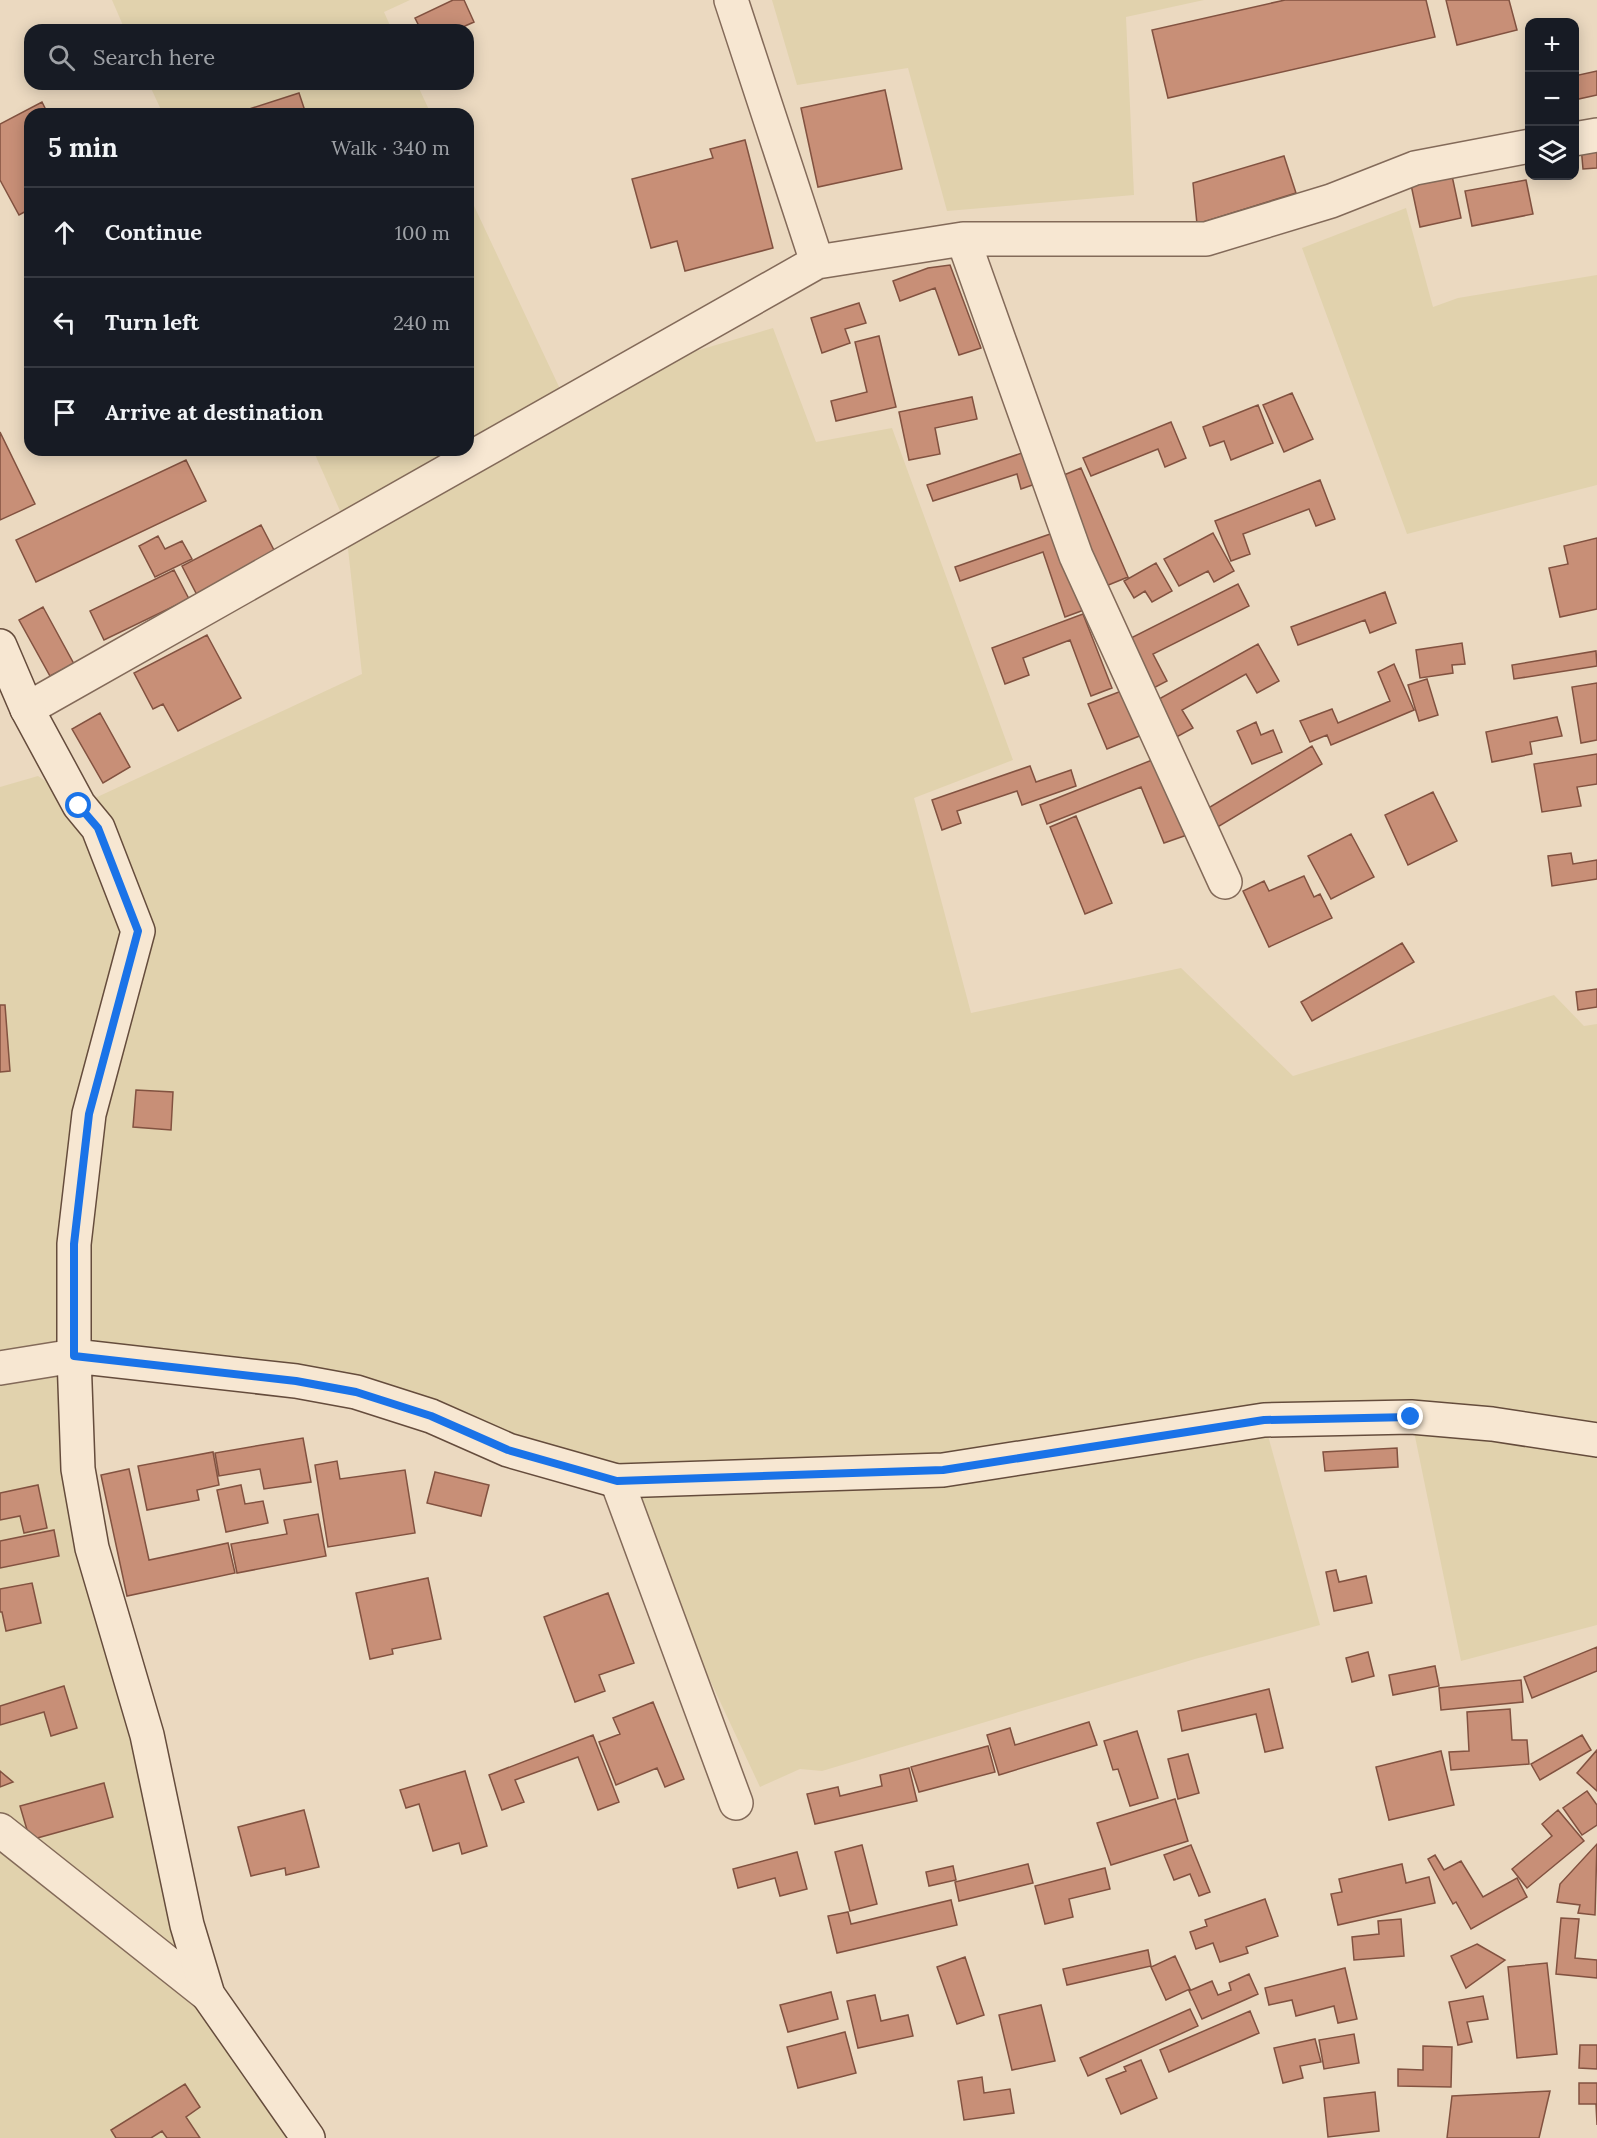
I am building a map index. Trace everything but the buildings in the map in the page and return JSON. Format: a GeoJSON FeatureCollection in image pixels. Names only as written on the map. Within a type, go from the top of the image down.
{"type":"FeatureCollection","features":[{"type":"Feature","properties":{"kind":"street"},"geometry":{"type":"LineString","coordinates":[[731,0],[818,262]]}},
{"type":"Feature","properties":{"kind":"street"},"geometry":{"type":"LineString","coordinates":[[1579,138],[1597,135]]}},
{"type":"Feature","properties":{"kind":"street"},"geometry":{"type":"LineString","coordinates":[[27,709],[818,262],[963,239],[1206,240],[1331,201],[1415,168],[1525,147]]}},
{"type":"Feature","properties":{"kind":"street"},"geometry":{"type":"LineString","coordinates":[[963,239],[1076,556],[1225,882]]}},
{"type":"Feature","properties":{"kind":"street"},"geometry":{"type":"LineString","coordinates":[[0,646],[27,709],[79,806],[98,828],[138,931],[89,1114],[74,1244],[74,1356],[78,1469],[92,1548],[147,1735],[187,1925],[208,1995]]}},
{"type":"Feature","properties":{"kind":"street"},"geometry":{"type":"LineString","coordinates":[[0,1368],[74,1356],[296,1381],[356,1392],[431,1416],[508,1450],[617,1481],[943,1470],[1264,1420],[1411,1417],[1492,1424],[1597,1440]]}},
{"type":"Feature","properties":{"kind":"street"},"geometry":{"type":"LineString","coordinates":[[617,1481],[736,1803]]}},
{"type":"Feature","properties":{"kind":"street"},"geometry":{"type":"LineString","coordinates":[[0,1830],[208,1995],[308,2138]]}},
{"type":"Feature","properties":{"kind":"shaded area"},"geometry":{"type":"Polygon","coordinates":[[[112,0],[410,0],[384,12],[389,24],[122,24],[112,0]]]}},
{"type":"Feature","properties":{"kind":"shaded area"},"geometry":{"type":"Polygon","coordinates":[[[772,0],[1204,0],[1126,17],[1134,195],[947,211],[908,68],[797,85],[772,0]]]}},
{"type":"Feature","properties":{"kind":"shaded area"},"geometry":{"type":"Polygon","coordinates":[[[152,90],[420,90],[428,108],[160,108],[152,90]]]}},
{"type":"Feature","properties":{"kind":"shaded area"},"geometry":{"type":"Polygon","coordinates":[[[474,206],[561,391],[773,328],[816,442],[892,428],[1013,760],[914,798],[971,1013],[1181,968],[1293,1076],[1554,995],[1584,1026],[1597,1024],[1597,1625],[1461,1661],[1411,1417],[1264,1421],[1320,1625],[1195,1659],[822,1771],[800,1769],[760,1787],[617,1481],[431,1416],[74,1356],[78,1469],[187,1925],[308,2138],[0,2138],[0,787],[38,776],[80,805],[362,674],[345,522],[316,456],[474,456],[474,206]]]}},
{"type":"Feature","properties":{"kind":"shaded area"},"geometry":{"type":"Polygon","coordinates":[[[1406,208],[1433,307],[1458,298],[1597,275],[1597,485],[1407,534],[1302,248],[1406,208]]]}},
{"type":"Feature","properties":{"kind":"route"},"geometry":{"type":"LineString","coordinates":[[79,806],[98,828],[138,931],[89,1114],[74,1244],[74,1356],[296,1381],[356,1392],[431,1416],[508,1450],[617,1481],[943,1470],[1264,1420],[1411,1417]]}}]}
